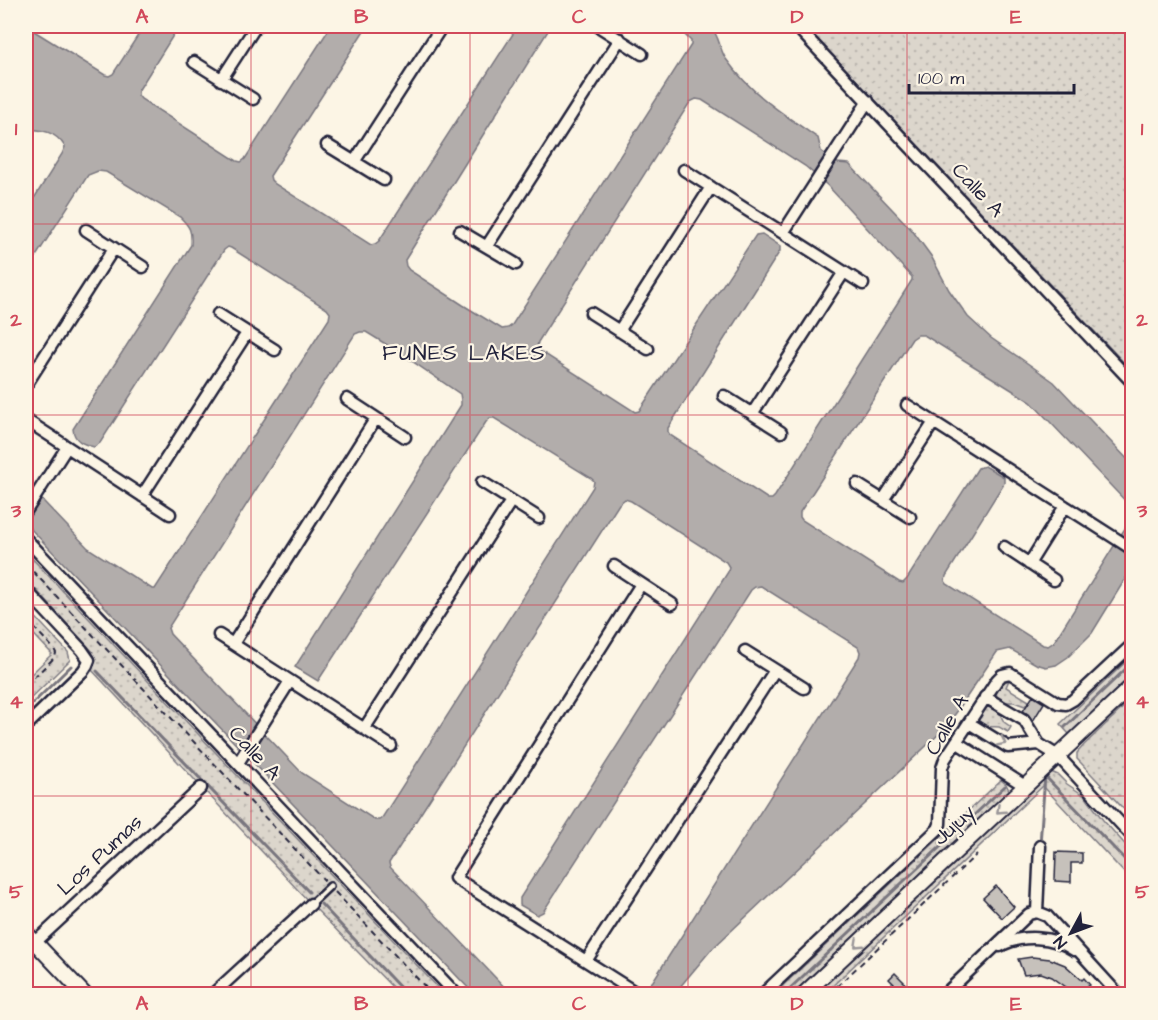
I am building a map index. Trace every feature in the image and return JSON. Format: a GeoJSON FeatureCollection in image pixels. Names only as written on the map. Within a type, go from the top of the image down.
{"type":"FeatureCollection","features":[{"type":"Feature","properties":{"kind":"street"},"geometry":{"type":"LineString","coordinates":[[221,80],[256,26]]}},
{"type":"Feature","properties":{"kind":"street"},"geometry":{"type":"LineString","coordinates":[[354,162],[442,26]]}},
{"type":"Feature","properties":{"kind":"street"},"geometry":{"type":"LineString","coordinates":[[598,26],[642,54]]}},
{"type":"Feature","properties":{"kind":"street","name":"Calle A"},"geometry":{"type":"LineString","coordinates":[[796,26],[1132,382]]}},
{"type":"Feature","properties":{"kind":"street"},"geometry":{"type":"LineString","coordinates":[[487,246],[620,39]]}},
{"type":"Feature","properties":{"kind":"street"},"geometry":{"type":"LineString","coordinates":[[194,62],[253,99]]}},
{"type":"Feature","properties":{"kind":"street"},"geometry":{"type":"LineString","coordinates":[[783,233],[868,101]]}},
{"type":"Feature","properties":{"kind":"street"},"geometry":{"type":"LineString","coordinates":[[327,145],[384,180]]}},
{"type":"Feature","properties":{"kind":"street"},"geometry":{"type":"LineString","coordinates":[[684,170],[863,284]]}},
{"type":"Feature","properties":{"kind":"street"},"geometry":{"type":"LineString","coordinates":[[619,331],[711,187]]}},
{"type":"Feature","properties":{"kind":"street"},"geometry":{"type":"LineString","coordinates":[[86,230],[143,267]]}},
{"type":"Feature","properties":{"kind":"street"},"geometry":{"type":"LineString","coordinates":[[460,231],[516,264]]}},
{"type":"Feature","properties":{"kind":"street"},"geometry":{"type":"LineString","coordinates":[[26,386],[114,248]]}},
{"type":"Feature","properties":{"kind":"street"},"geometry":{"type":"LineString","coordinates":[[753,414],[844,272]]}},
{"type":"Feature","properties":{"kind":"street"},"geometry":{"type":"LineString","coordinates":[[591,313],[648,349]]}},
{"type":"Feature","properties":{"kind":"street"},"geometry":{"type":"LineString","coordinates":[[218,314],[274,350]]}},
{"type":"Feature","properties":{"kind":"street"},"geometry":{"type":"LineString","coordinates":[[142,496],[247,333]]}},
{"type":"Feature","properties":{"kind":"street"},"geometry":{"type":"LineString","coordinates":[[724,396],[781,432]]}},
{"type":"Feature","properties":{"kind":"street"},"geometry":{"type":"LineString","coordinates":[[347,399],[405,436]]}},
{"type":"Feature","properties":{"kind":"street"},"geometry":{"type":"LineString","coordinates":[[907,405],[1132,549]]}},
{"type":"Feature","properties":{"kind":"street"},"geometry":{"type":"LineString","coordinates":[[233,644],[376,418]]}},
{"type":"Feature","properties":{"kind":"street"},"geometry":{"type":"LineString","coordinates":[[26,420],[170,514]]}},
{"type":"Feature","properties":{"kind":"street"},"geometry":{"type":"LineString","coordinates":[[883,500],[934,422]]}},
{"type":"Feature","properties":{"kind":"street"},"geometry":{"type":"LineString","coordinates":[[26,511],[67,447]]}},
{"type":"Feature","properties":{"kind":"street"},"geometry":{"type":"LineString","coordinates":[[482,482],[539,518]]}},
{"type":"Feature","properties":{"kind":"street"},"geometry":{"type":"LineString","coordinates":[[857,484],[910,518]]}},
{"type":"Feature","properties":{"kind":"street"},"geometry":{"type":"LineString","coordinates":[[364,729],[511,501]]}},
{"type":"Feature","properties":{"kind":"street"},"geometry":{"type":"LineString","coordinates":[[1029,564],[1065,506]]}},
{"type":"Feature","properties":{"kind":"street","name":"Calle A"},"geometry":{"type":"LineString","coordinates":[[26,539],[456,994]]}},
{"type":"Feature","properties":{"kind":"street"},"geometry":{"type":"LineString","coordinates":[[1004,547],[1054,580]]}},
{"type":"Feature","properties":{"kind":"street"},"geometry":{"type":"LineString","coordinates":[[614,566],[672,604]]}},
{"type":"Feature","properties":{"kind":"street"},"geometry":{"type":"LineString","coordinates":[[635,993],[455,878],[641,584]]}},
{"type":"Feature","properties":{"kind":"street"},"geometry":{"type":"LineString","coordinates":[[26,590],[89,660],[83,671],[26,726]]}},
{"type":"Feature","properties":{"kind":"street"},"geometry":{"type":"LineString","coordinates":[[219,635],[391,746]]}},
{"type":"Feature","properties":{"kind":"street","name":"Calle A"},"geometry":{"type":"LineString","coordinates":[[763,994],[939,829],[942,768],[945,759],[1002,675],[1010,673],[1058,703],[1066,704],[1132,645]]}},
{"type":"Feature","properties":{"kind":"street"},"geometry":{"type":"LineString","coordinates":[[745,651],[804,688]]}},
{"type":"Feature","properties":{"kind":"street"},"geometry":{"type":"LineString","coordinates":[[586,961],[776,670]]}},
{"type":"Feature","properties":{"kind":"street"},"geometry":{"type":"LineString","coordinates":[[238,763],[290,681]]}},
{"type":"Feature","properties":{"kind":"street","name":"Jujuy"},"geometry":{"type":"LineString","coordinates":[[804,994],[1132,687]]}},
{"type":"Feature","properties":{"kind":"street"},"geometry":{"type":"LineString","coordinates":[[985,697],[1024,720],[1039,744],[1058,756],[1132,836]]}},
{"type":"Feature","properties":{"kind":"street"},"geometry":{"type":"LineString","coordinates":[[969,723],[1008,747],[1039,744]]}},
{"type":"Feature","properties":{"kind":"street"},"geometry":{"type":"LineString","coordinates":[[956,742],[1025,786]]}},
{"type":"Feature","properties":{"kind":"street","name":"Los Pumas"},"geometry":{"type":"LineString","coordinates":[[28,942],[201,788]]}},
{"type":"Feature","properties":{"kind":"street"},"geometry":{"type":"LineString","coordinates":[[1038,912],[1040,846]]}},
{"type":"Feature","properties":{"kind":"street"},"geometry":{"type":"LineString","coordinates":[[213,994],[311,904]]}},
{"type":"Feature","properties":{"kind":"street"},"geometry":{"type":"LineString","coordinates":[[945,994],[1029,914],[1038,912],[1047,916],[1118,994]]}},
{"type":"Feature","properties":{"kind":"street"},"geometry":{"type":"LineString","coordinates":[[989,952],[1020,939],[1037,938],[1069,947],[1083,956]]}},
{"type":"Feature","properties":{"kind":"street"},"geometry":{"type":"LineString","coordinates":[[28,942],[84,994]]}},
{"type":"Feature","properties":{"kind":"lane"},"geometry":{"type":"LineString","coordinates":[[311,904],[330,886]]}},
{"type":"Feature","properties":{"kind":"path"},"geometry":{"type":"LineString","coordinates":[[26,564],[432,994]]}},
{"type":"Feature","properties":{"kind":"path"},"geometry":{"type":"LineString","coordinates":[[26,619],[56,653],[55,657],[26,685]]}},
{"type":"Feature","properties":{"kind":"path"},"geometry":{"type":"LineString","coordinates":[[829,994],[977,854]]}},
{"type":"Feature","properties":{"kind":"shaded area"},"geometry":{"type":"Polygon","coordinates":[[[26,26],[109,76],[113,74],[144,26],[179,26],[138,91],[138,95],[241,162],[331,26],[367,26],[270,176],[275,184],[371,245],[379,241],[518,26],[551,26],[405,260],[409,270],[502,329],[512,325],[691,45],[691,41],[676,26],[710,26],[716,34],[726,59],[735,71],[768,103],[818,138],[821,151],[838,163],[849,164],[912,230],[931,256],[949,290],[968,317],[991,338],[1054,382],[1132,464],[1132,508],[1031,402],[924,335],[918,335],[912,339],[800,512],[802,520],[903,583],[978,468],[985,466],[1004,477],[1004,483],[945,581],[1043,645],[1048,646],[1054,642],[1132,517],[1132,568],[1092,633],[1068,657],[1056,665],[1046,667],[1010,649],[997,652],[941,732],[710,951],[674,994],[640,994],[653,981],[859,657],[860,652],[858,647],[761,586],[755,587],[543,912],[537,915],[520,905],[520,898],[728,572],[729,567],[726,562],[625,499],[619,504],[389,863],[390,867],[511,994],[474,994],[26,524],[26,483],[88,548],[155,589],[329,319],[330,313],[228,247],[100,443],[94,447],[86,445],[75,436],[73,429],[191,245],[191,233],[180,217],[106,172],[98,171],[88,175],[26,272],[26,211],[65,147],[53,135],[26,129],[26,26]],[[696,99],[690,102],[538,342],[537,347],[635,412],[639,411],[756,235],[762,234],[780,246],[780,251],[668,428],[668,432],[768,499],[772,499],[912,277],[828,186],[805,166],[702,100],[696,99]],[[366,332],[355,334],[168,628],[170,634],[302,773],[375,820],[379,820],[593,487],[594,481],[494,418],[490,418],[318,681],[295,667],[461,405],[460,394],[397,351],[366,332]]]}},
{"type":"Feature","properties":{"kind":"shaded area"},"geometry":{"type":"Polygon","coordinates":[[[805,26],[1132,26],[1132,371],[805,26]]]}},
{"type":"Feature","properties":{"kind":"shaded area"},"geometry":{"type":"Polygon","coordinates":[[[26,552],[444,994],[399,994],[311,904],[90,668],[95,660],[26,585],[26,552]]]}},
{"type":"Feature","properties":{"kind":"shaded area"},"geometry":{"type":"Polygon","coordinates":[[[26,607],[68,652],[70,660],[26,703],[26,679],[52,654],[26,626],[26,607]]]}},
{"type":"Feature","properties":{"kind":"shaded area"},"geometry":{"type":"Polygon","coordinates":[[[1132,656],[1132,679],[1073,734],[1069,734],[1060,724],[1132,656]]]}},
{"type":"Feature","properties":{"kind":"shaded area"},"geometry":{"type":"Polygon","coordinates":[[[1006,680],[1009,680],[1006,687],[1029,701],[1025,706],[1014,702],[1004,702],[997,697],[996,692],[1006,680]]]}},
{"type":"Feature","properties":{"kind":"shaded area"},"geometry":{"type":"Polygon","coordinates":[[[1132,699],[1132,818],[1077,759],[1077,753],[1132,699]]]}},
{"type":"Feature","properties":{"kind":"shaded area"},"geometry":{"type":"Polygon","coordinates":[[[990,705],[998,710],[1004,722],[1011,727],[1008,732],[999,727],[982,725],[980,722],[978,718],[990,705]]]}},
{"type":"Feature","properties":{"kind":"shaded area"},"geometry":{"type":"Polygon","coordinates":[[[1051,772],[1085,796],[1132,852],[1132,881],[1043,786],[824,994],[812,994],[1046,773],[1051,772]]]}},
{"type":"Feature","properties":{"kind":"shaded area"},"geometry":{"type":"Polygon","coordinates":[[[1001,780],[1009,790],[1005,794],[792,994],[774,994],[1001,780]]]}},
{"type":"Feature","properties":{"kind":"building"},"geometry":{"type":"Polygon","coordinates":[[[1033,696],[1044,703],[1033,721],[1023,711],[1033,696]]]}},
{"type":"Feature","properties":{"kind":"building"},"geometry":{"type":"Polygon","coordinates":[[[1056,852],[1082,853],[1082,863],[1071,863],[1071,882],[1055,881],[1056,852]]]}},
{"type":"Feature","properties":{"kind":"building"},"geometry":{"type":"Polygon","coordinates":[[[996,886],[1014,907],[1002,918],[983,898],[996,886]]]}},
{"type":"Feature","properties":{"kind":"building"},"geometry":{"type":"Polygon","coordinates":[[[1032,957],[1050,959],[1065,965],[1082,980],[1084,978],[1090,985],[1087,987],[1094,994],[1073,994],[1052,977],[1041,973],[1024,975],[1018,959],[1032,957]]]}},
{"type":"Feature","properties":{"kind":"building"},"geometry":{"type":"Polygon","coordinates":[[[895,973],[916,994],[904,994],[889,979],[895,973]]]}},
{"type":"Feature","properties":{"kind":"waterway"},"geometry":{"type":"LineString","coordinates":[[26,580],[92,652]]}},
{"type":"Feature","properties":{"kind":"waterway"},"geometry":{"type":"LineString","coordinates":[[1065,727],[1132,663]]}},
{"type":"Feature","properties":{"kind":"waterway"},"geometry":{"type":"LineString","coordinates":[[26,710],[71,666]]}},
{"type":"Feature","properties":{"kind":"waterway"},"geometry":{"type":"LineString","coordinates":[[97,671],[309,892]]}},
{"type":"Feature","properties":{"kind":"waterway"},"geometry":{"type":"LineString","coordinates":[[1045,776],[1132,867]]}},
{"type":"Feature","properties":{"kind":"waterway"},"geometry":{"type":"LineString","coordinates":[[1040,844],[1045,776]]}},
{"type":"Feature","properties":{"kind":"waterway"},"geometry":{"type":"LineString","coordinates":[[784,994],[1005,786]]}},
{"type":"Feature","properties":{"kind":"waterway"},"geometry":{"type":"LineString","coordinates":[[321,904],[406,994]]}},
{"type":"Feature","properties":{"kind":"district","name":"FUNES LAKES"},"geometry":{"type":"Point","coordinates":[464,353]}}]}
